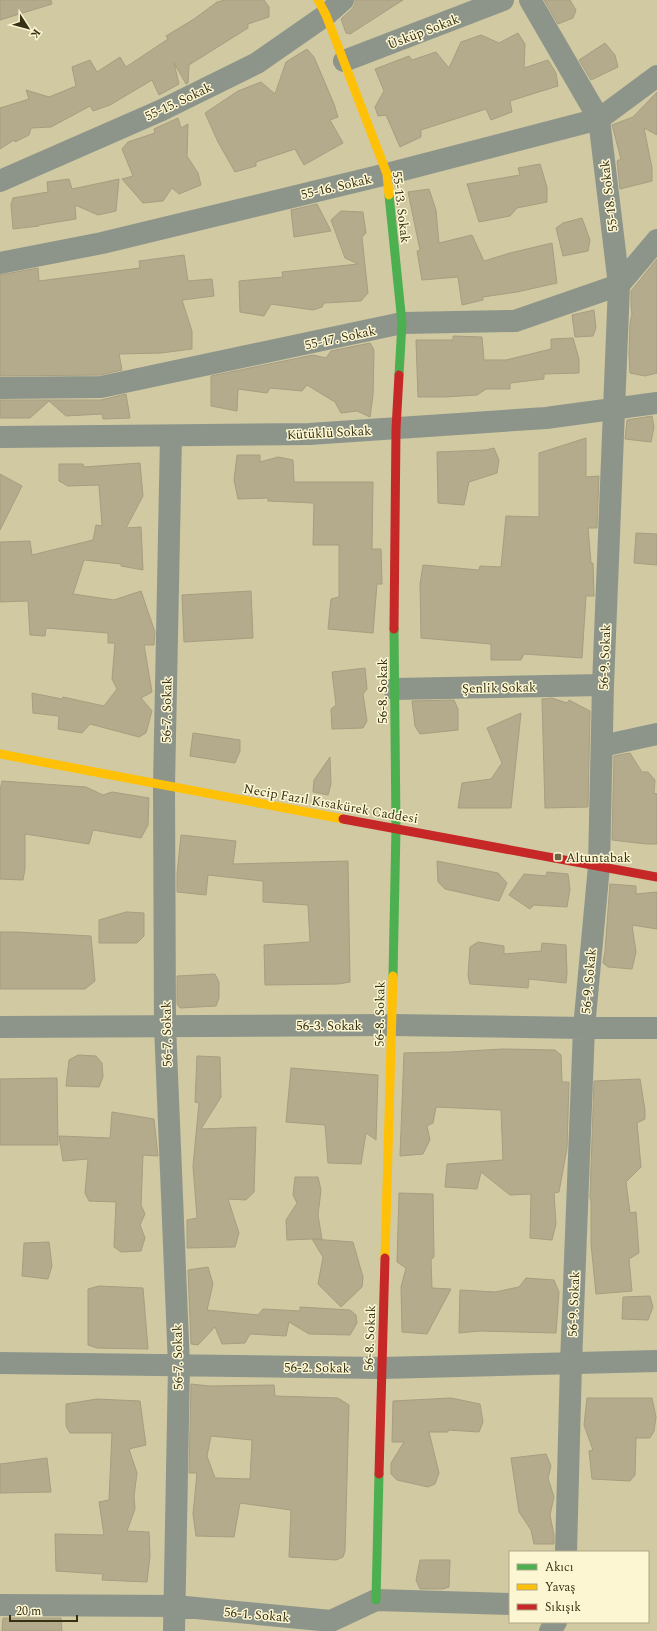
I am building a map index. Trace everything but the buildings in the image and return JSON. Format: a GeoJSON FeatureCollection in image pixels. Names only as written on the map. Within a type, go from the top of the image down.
{"type":"FeatureCollection","features":[{"type":"Feature","properties":{"kind":"street","name":"55-15. Sokak"},"geometry":{"type":"LineString","coordinates":[[0,181],[162,110],[257,63],[322,7],[343,0]]}},
{"type":"Feature","properties":{"kind":"street","name":"Üsküp Sokak"},"geometry":{"type":"LineString","coordinates":[[344,61],[503,0]]}},
{"type":"Feature","properties":{"kind":"street","name":"55-18. Sokak"},"geometry":{"type":"LineString","coordinates":[[530,0],[599,119],[619,284],[615,410]]}},
{"type":"Feature","properties":{"kind":"street","name":"55-13. Sokak"},"geometry":{"type":"LineString","coordinates":[[322,7],[387,174],[402,324],[396,429]]}},
{"type":"Feature","properties":{"kind":"street","name":"55-16. Sokak"},"geometry":{"type":"LineString","coordinates":[[0,263],[102,242],[387,174],[599,119],[657,76]]}},
{"type":"Feature","properties":{"kind":"street","name":"55-17. Sokak"},"geometry":{"type":"LineString","coordinates":[[0,388],[101,387],[402,324],[516,321],[619,284],[657,240]]}},
{"type":"Feature","properties":{"kind":"street","name":"Kütüklü Sokak"},"geometry":{"type":"LineString","coordinates":[[0,437],[309,434],[546,418],[615,410],[657,403]]}},
{"type":"Feature","properties":{"kind":"street","name":"56-9. Sokak"},"geometry":{"type":"LineString","coordinates":[[566,1551],[570,1363],[584,1028],[599,866],[603,685],[615,410]]}},
{"type":"Feature","properties":{"kind":"street","name":"56-8. Sokak"},"geometry":{"type":"LineString","coordinates":[[376,1600],[396,828],[394,689],[396,429]]}},
{"type":"Feature","properties":{"kind":"street","name":"56-7. Sokak"},"geometry":{"type":"LineString","coordinates":[[171,436],[164,786],[165,1026],[178,1366],[174,1631]]}},
{"type":"Feature","properties":{"kind":"street","name":"Şenlik Sokak"},"geometry":{"type":"LineString","coordinates":[[394,689],[603,685]]}},
{"type":"Feature","properties":{"kind":"street"},"geometry":{"type":"LineString","coordinates":[[602,746],[657,734]]}},
{"type":"Feature","properties":{"kind":"street","name":"Necip Fazıl Kısakürek Caddesi"},"geometry":{"type":"LineString","coordinates":[[0,754],[164,786],[657,877]]}},
{"type":"Feature","properties":{"kind":"street","name":"56-3. Sokak"},"geometry":{"type":"LineString","coordinates":[[0,1027],[392,1025],[657,1028]]}},
{"type":"Feature","properties":{"kind":"street","name":"56-2. Sokak"},"geometry":{"type":"LineString","coordinates":[[0,1363],[381,1368],[657,1361]]}},
{"type":"Feature","properties":{"kind":"street","name":"56-1. Sokak"},"geometry":{"type":"LineString","coordinates":[[0,1605],[175,1606],[331,1621],[376,1600],[509,1604]]}},
{"type":"Feature","properties":{"kind":"traffic: fast"},"geometry":{"type":"LineString","coordinates":[[389,195],[402,323],[399,375]]}},
{"type":"Feature","properties":{"kind":"traffic: fast"},"geometry":{"type":"LineString","coordinates":[[393,976],[396,828],[394,629]]}},
{"type":"Feature","properties":{"kind":"traffic: fast"},"geometry":{"type":"LineString","coordinates":[[376,1600],[379,1474]]}},
{"type":"Feature","properties":{"kind":"traffic: slow"},"geometry":{"type":"LineString","coordinates":[[318,0],[326,15],[387,174],[389,195]]}},
{"type":"Feature","properties":{"kind":"traffic: slow"},"geometry":{"type":"LineString","coordinates":[[0,754],[343,819]]}},
{"type":"Feature","properties":{"kind":"traffic: slow"},"geometry":{"type":"LineString","coordinates":[[385,1258],[393,976]]}},
{"type":"Feature","properties":{"kind":"traffic: jam"},"geometry":{"type":"LineString","coordinates":[[394,629],[396,429],[399,375]]}},
{"type":"Feature","properties":{"kind":"traffic: jam"},"geometry":{"type":"LineString","coordinates":[[343,819],[657,877]]}},
{"type":"Feature","properties":{"kind":"traffic: jam"},"geometry":{"type":"LineString","coordinates":[[379,1474],[385,1258]]}},
{"type":"Feature","properties":{"kind":"place","name":"Altuntabak"},"geometry":{"type":"Point","coordinates":[558,857]}}]}
